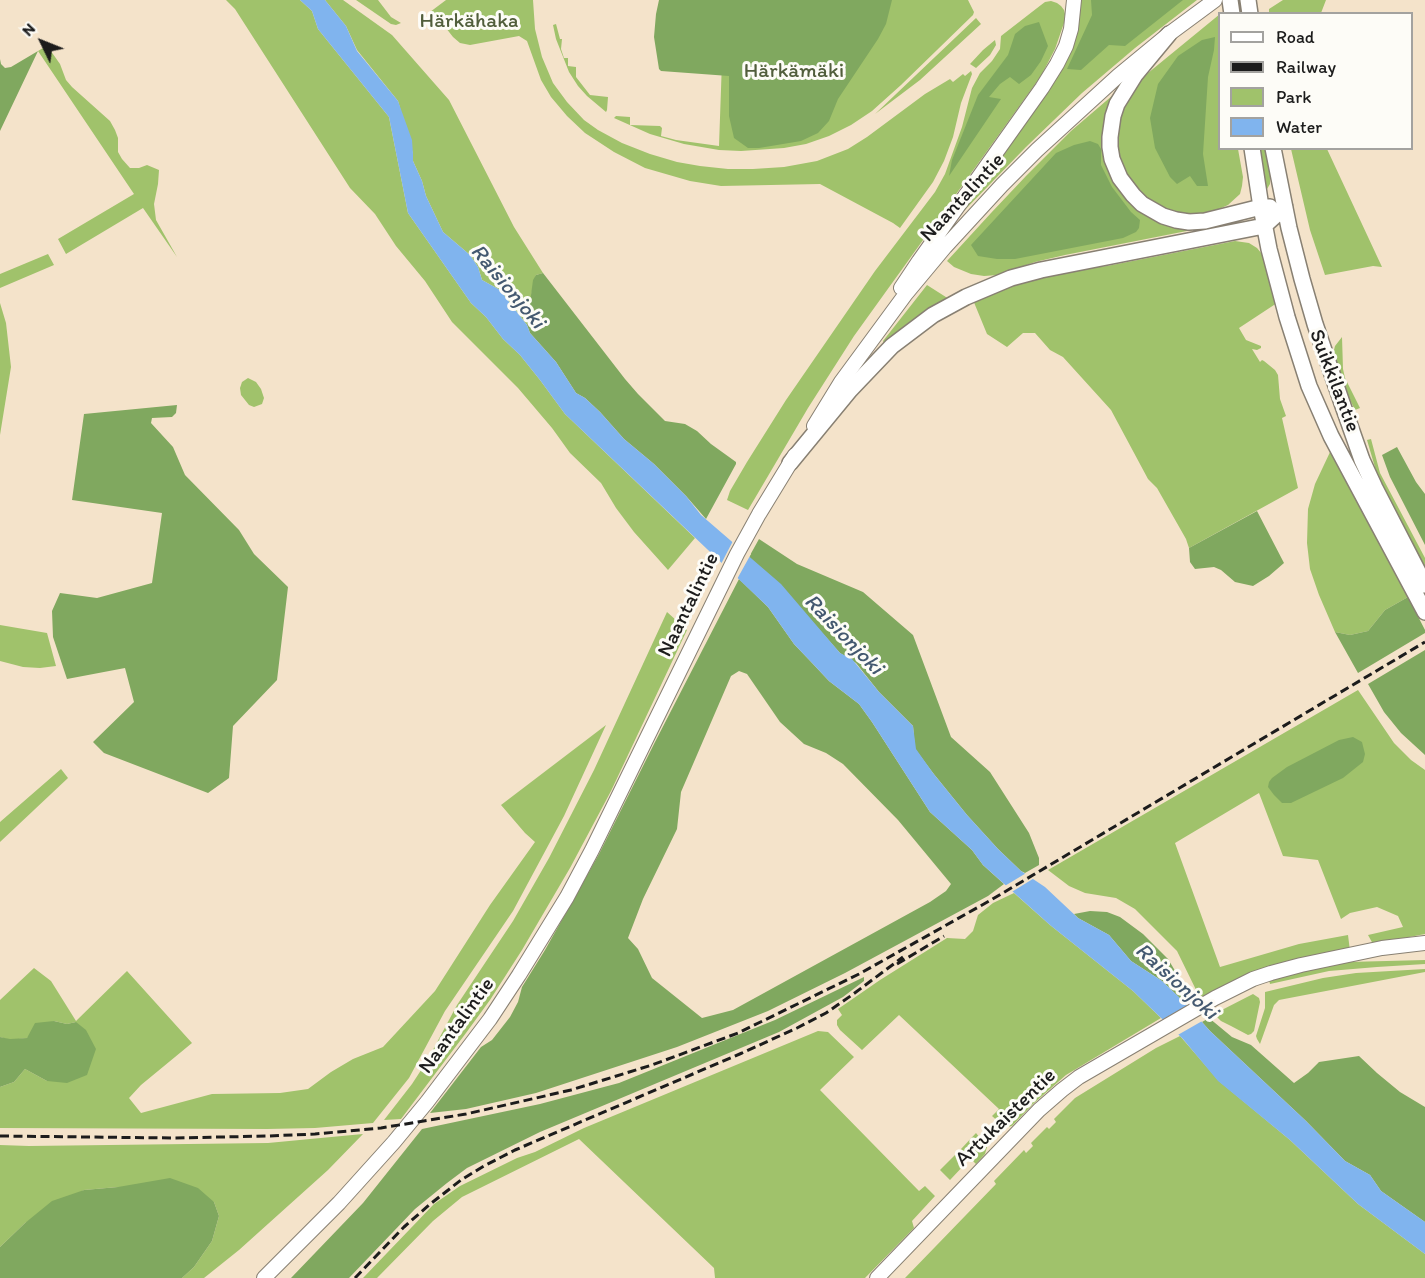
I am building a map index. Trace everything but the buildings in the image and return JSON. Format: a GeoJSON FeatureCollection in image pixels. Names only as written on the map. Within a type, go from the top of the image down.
{"type":"FeatureCollection","features":[{"type":"Feature","properties":{"kind":"main road"},"geometry":{"type":"LineString","coordinates":[[861,354],[919,261],[1057,64],[1071,29],[1074,0]]}},
{"type":"Feature","properties":{"kind":"main road","name":"Naantalintie"},"geometry":{"type":"LineString","coordinates":[[264,1278],[365,1175],[427,1102],[490,1019],[519,975],[587,860],[759,514],[841,382],[861,354],[905,295],[945,247],[1002,185],[1075,114],[1169,34],[1215,0]]}},
{"type":"Feature","properties":{"kind":"main road"},"geometry":{"type":"LineString","coordinates":[[1169,34],[1135,75],[1117,104],[1110,137],[1112,159],[1120,178],[1142,204],[1163,216],[1176,220],[1205,221],[1261,207],[1285,207]]}},
{"type":"Feature","properties":{"kind":"main road","name":"Suikkilantie"},"geometry":{"type":"LineString","coordinates":[[1252,150],[1264,226],[1287,317],[1309,386],[1319,412],[1425,612]]}},
{"type":"Feature","properties":{"kind":"main road","name":"Suikkilantie"},"geometry":{"type":"LineString","coordinates":[[1273,150],[1294,248],[1316,324],[1359,451],[1375,488],[1425,585]]}},
{"type":"Feature","properties":{"kind":"main road"},"geometry":{"type":"LineString","coordinates":[[790,464],[850,390],[892,346],[933,315],[966,297],[1011,278],[1041,270],[1264,226],[1285,207]]}},
{"type":"Feature","properties":{"kind":"main road","name":"Artukaistentie"},"geometry":{"type":"LineString","coordinates":[[877,1278],[1039,1110],[1078,1077],[1215,998],[1253,979],[1278,971],[1382,948],[1425,943]]}},
{"type":"Feature","properties":{"kind":"green space"},"geometry":{"type":"Polygon","coordinates":[[[226,0],[300,0],[312,11],[318,29],[389,117],[408,213],[471,303],[520,355],[565,414],[695,538],[668,570],[634,532],[601,483],[570,453],[518,388],[452,322],[425,281],[396,246],[375,214],[350,188],[235,9],[226,0]]]}},
{"type":"Feature","properties":{"kind":"green space"},"geometry":{"type":"Polygon","coordinates":[[[325,0],[343,0],[392,35],[449,100],[514,227],[543,273],[536,275],[527,325],[500,290],[482,280],[478,267],[470,255],[443,232],[413,161],[398,101],[357,50],[346,26],[325,0]]]}},
{"type":"Feature","properties":{"kind":"green space"},"geometry":{"type":"Polygon","coordinates":[[[356,0],[378,0],[391,17],[401,23],[391,24],[356,0]]]}},
{"type":"Feature","properties":{"kind":"green space","name":"Härkähaka"},"geometry":{"type":"Polygon","coordinates":[[[446,0],[533,0],[535,29],[542,57],[553,83],[584,120],[622,143],[677,162],[700,166],[753,169],[784,167],[817,161],[848,149],[950,79],[953,82],[963,74],[965,76],[971,71],[972,74],[944,161],[933,182],[900,228],[820,184],[721,186],[690,181],[645,168],[585,133],[567,116],[551,97],[541,80],[527,41],[519,36],[470,45],[460,43],[430,12],[446,0]]]}},
{"type":"Feature","properties":{"kind":"green space","name":"Härkämäki"},"geometry":{"type":"Polygon","coordinates":[[[659,0],[892,0],[886,24],[878,39],[838,99],[829,121],[818,133],[801,141],[748,148],[734,138],[729,116],[729,76],[659,69],[654,37],[659,0]]]}},
{"type":"Feature","properties":{"kind":"green space","name":"Härkämäki"},"geometry":{"type":"Polygon","coordinates":[[[691,0],[968,0],[974,12],[901,85],[872,111],[851,125],[806,144],[741,151],[684,144],[650,134],[614,118],[616,116],[630,117],[630,125],[660,126],[661,136],[676,140],[719,146],[722,61],[691,0]]]}},
{"type":"Feature","properties":{"kind":"green space"},"geometry":{"type":"Polygon","coordinates":[[[1080,0],[1197,0],[1082,93],[961,214],[1052,84],[1080,0]]]}},
{"type":"Feature","properties":{"kind":"green space"},"geometry":{"type":"Polygon","coordinates":[[[1091,0],[1183,0],[1125,46],[1109,45],[1081,70],[1067,69],[1092,15],[1091,0]]]}},
{"type":"Feature","properties":{"kind":"green space"},"geometry":{"type":"Polygon","coordinates":[[[1283,0],[1326,0],[1321,12],[1269,12],[1269,9],[1283,0]]]}},
{"type":"Feature","properties":{"kind":"green space"},"geometry":{"type":"Polygon","coordinates":[[[1051,1],[1064,10],[1064,23],[1055,49],[1041,76],[854,336],[808,408],[748,510],[727,500],[747,462],[786,400],[875,271],[935,192],[945,174],[962,127],[972,88],[980,73],[1000,49],[1001,36],[1045,2],[1051,1]]]}},
{"type":"Feature","properties":{"kind":"green space"},"geometry":{"type":"Polygon","coordinates":[[[1218,16],[1218,150],[1238,150],[1243,177],[1240,194],[1228,205],[1210,213],[1180,214],[1158,207],[1134,189],[1120,161],[1117,141],[1120,114],[1133,89],[1148,73],[1218,16]]]}},
{"type":"Feature","properties":{"kind":"green space"},"geometry":{"type":"Polygon","coordinates":[[[976,18],[981,24],[920,80],[875,114],[976,18]]]}},
{"type":"Feature","properties":{"kind":"green space"},"geometry":{"type":"Polygon","coordinates":[[[1039,22],[1048,46],[1041,61],[1031,75],[1019,84],[1010,77],[1000,84],[989,97],[1001,99],[949,176],[952,160],[978,95],[1008,55],[1015,34],[1025,26],[1039,22]]]}},
{"type":"Feature","properties":{"kind":"green space"},"geometry":{"type":"Polygon","coordinates":[[[556,24],[560,39],[562,39],[561,49],[564,58],[568,58],[568,66],[576,67],[576,77],[590,95],[608,97],[606,112],[587,96],[569,72],[556,39],[553,25],[556,24]]]}},
{"type":"Feature","properties":{"kind":"green space"},"geometry":{"type":"Polygon","coordinates":[[[1215,37],[1208,77],[1203,154],[1208,186],[1197,186],[1190,176],[1177,184],[1170,177],[1155,148],[1150,118],[1158,84],[1178,56],[1202,40],[1215,37]]]}},
{"type":"Feature","properties":{"kind":"green space"},"geometry":{"type":"Polygon","coordinates":[[[995,40],[996,45],[990,55],[976,68],[970,64],[983,50],[995,40]]]}},
{"type":"Feature","properties":{"kind":"green space"},"geometry":{"type":"Polygon","coordinates":[[[48,47],[60,64],[66,80],[110,121],[118,138],[118,152],[130,168],[147,165],[159,170],[154,204],[156,220],[177,257],[143,208],[66,254],[58,239],[134,194],[38,51],[48,47]]]}},
{"type":"Feature","properties":{"kind":"green space"},"geometry":{"type":"Polygon","coordinates":[[[38,51],[0,131],[0,59],[5,68],[11,67],[38,51]]]}},
{"type":"Feature","properties":{"kind":"green space"},"geometry":{"type":"Polygon","coordinates":[[[1113,95],[1107,125],[1137,209],[1159,223],[1202,228],[1065,255],[1035,262],[998,275],[971,274],[954,267],[947,261],[1071,131],[1113,95]]]}},
{"type":"Feature","properties":{"kind":"green space"},"geometry":{"type":"Polygon","coordinates":[[[1090,141],[1098,144],[1101,149],[1101,165],[1112,187],[1140,220],[1136,232],[1123,238],[1015,259],[978,256],[971,245],[1056,153],[1090,141]]]}},
{"type":"Feature","properties":{"kind":"green space"},"geometry":{"type":"Polygon","coordinates":[[[1259,150],[1265,150],[1270,175],[1270,184],[1266,189],[1259,150]]]}},
{"type":"Feature","properties":{"kind":"green space"},"geometry":{"type":"Polygon","coordinates":[[[1291,150],[1327,150],[1382,267],[1373,266],[1325,275],[1310,230],[1291,150]]]}},
{"type":"Feature","properties":{"kind":"green space"},"geometry":{"type":"Polygon","coordinates":[[[1235,241],[1249,243],[1262,254],[1277,303],[1239,328],[1246,340],[1261,346],[1257,350],[1252,349],[1260,362],[1264,361],[1278,375],[1280,399],[1286,416],[1282,418],[1298,488],[1189,548],[1186,539],[1157,488],[1148,479],[1111,410],[1063,357],[1050,350],[1035,333],[1023,333],[1007,347],[987,334],[973,300],[1000,286],[1061,271],[1107,266],[1235,241]]]}},
{"type":"Feature","properties":{"kind":"green space"},"geometry":{"type":"Polygon","coordinates":[[[48,254],[54,265],[0,288],[0,274],[48,254]]]}},
{"type":"Feature","properties":{"kind":"green space"},"geometry":{"type":"Polygon","coordinates":[[[543,273],[625,379],[665,421],[685,424],[736,462],[706,519],[654,464],[624,439],[585,398],[576,393],[556,362],[530,333],[527,325],[533,280],[536,275],[543,273]]]}},
{"type":"Feature","properties":{"kind":"green space"},"geometry":{"type":"Polygon","coordinates":[[[927,285],[949,299],[884,343],[883,341],[927,285]]]}},
{"type":"Feature","properties":{"kind":"green space"},"geometry":{"type":"Polygon","coordinates":[[[0,303],[6,323],[11,367],[0,435],[0,303]]]}},
{"type":"Feature","properties":{"kind":"green space"},"geometry":{"type":"Polygon","coordinates":[[[1342,337],[1345,378],[1360,408],[1355,410],[1343,386],[1333,354],[1335,346],[1342,337]]]}},
{"type":"Feature","properties":{"kind":"green space"},"geometry":{"type":"Polygon","coordinates":[[[248,378],[256,382],[264,398],[262,404],[254,407],[249,405],[241,395],[242,382],[248,378]]]}},
{"type":"Feature","properties":{"kind":"green space"},"geometry":{"type":"Polygon","coordinates":[[[177,405],[176,413],[172,417],[152,418],[151,423],[173,447],[185,475],[239,530],[254,554],[288,587],[277,680],[233,726],[229,778],[208,793],[104,753],[93,742],[134,702],[125,668],[67,679],[53,637],[52,611],[60,593],[97,598],[152,583],[162,513],[72,500],[84,414],[177,405]]]}},
{"type":"Feature","properties":{"kind":"green space"},"geometry":{"type":"Polygon","coordinates":[[[1371,439],[1380,473],[1425,558],[1425,570],[1379,481],[1367,440],[1371,439]]]}},
{"type":"Feature","properties":{"kind":"green space"},"geometry":{"type":"Polygon","coordinates":[[[1397,447],[1425,494],[1425,545],[1390,477],[1382,455],[1397,447]]]}},
{"type":"Feature","properties":{"kind":"green space"},"geometry":{"type":"Polygon","coordinates":[[[1331,450],[1408,597],[1385,610],[1368,631],[1350,635],[1335,632],[1310,569],[1307,543],[1308,509],[1315,484],[1331,450]]]}},
{"type":"Feature","properties":{"kind":"green space"},"geometry":{"type":"Polygon","coordinates":[[[1257,511],[1284,563],[1253,586],[1235,582],[1214,567],[1195,569],[1190,562],[1189,548],[1257,511]]]}},
{"type":"Feature","properties":{"kind":"green space"},"geometry":{"type":"Polygon","coordinates":[[[759,539],[797,564],[863,592],[913,635],[951,737],[990,772],[1029,833],[1039,858],[1039,865],[1025,873],[1021,871],[967,815],[915,749],[913,726],[879,692],[856,663],[840,653],[749,557],[759,539]]]}},
{"type":"Feature","properties":{"kind":"green space"},"geometry":{"type":"Polygon","coordinates":[[[739,579],[768,607],[794,644],[829,681],[859,704],[930,812],[972,850],[983,865],[1004,884],[988,896],[845,973],[768,1011],[677,1047],[536,1093],[466,1109],[430,1113],[481,1047],[492,1040],[510,1017],[518,1002],[522,987],[599,854],[739,579]],[[739,671],[731,676],[681,792],[677,829],[643,899],[628,938],[638,949],[652,978],[702,1018],[733,1010],[930,902],[946,891],[951,884],[898,820],[843,764],[826,753],[804,744],[780,722],[747,674],[739,671]]]}},
{"type":"Feature","properties":{"kind":"green space"},"geometry":{"type":"Polygon","coordinates":[[[1408,597],[1425,633],[1358,673],[1335,632],[1350,635],[1368,631],[1385,610],[1408,597]]]}},
{"type":"Feature","properties":{"kind":"green space"},"geometry":{"type":"Polygon","coordinates":[[[667,612],[687,630],[611,791],[570,868],[522,950],[466,1033],[401,1119],[384,1120],[427,1061],[457,1005],[513,921],[549,858],[594,770],[667,612]]]}},
{"type":"Feature","properties":{"kind":"green space"},"geometry":{"type":"Polygon","coordinates":[[[0,625],[47,633],[56,666],[23,667],[0,661],[0,625]]]}},
{"type":"Feature","properties":{"kind":"green space"},"geometry":{"type":"Polygon","coordinates":[[[1425,650],[1425,755],[1401,733],[1384,712],[1368,684],[1425,650]]]}},
{"type":"Feature","properties":{"kind":"green space"},"geometry":{"type":"Polygon","coordinates":[[[1358,690],[1394,743],[1425,770],[1425,934],[1373,944],[1368,935],[1403,927],[1398,916],[1377,907],[1350,913],[1341,919],[1318,860],[1283,856],[1259,793],[1175,843],[1220,967],[1299,944],[1348,935],[1350,951],[1250,974],[1200,998],[1177,951],[1135,909],[1116,898],[1085,893],[1069,886],[1048,870],[1358,690]]]}},
{"type":"Feature","properties":{"kind":"green space"},"geometry":{"type":"Polygon","coordinates":[[[606,725],[564,816],[513,911],[445,1011],[409,1078],[373,1123],[267,1129],[0,1128],[0,1087],[14,1082],[25,1069],[47,1081],[76,1022],[67,1024],[54,1021],[27,1038],[10,1040],[0,1037],[0,1000],[34,968],[51,981],[76,1021],[127,971],[192,1043],[141,1085],[129,1098],[141,1113],[212,1094],[280,1093],[308,1089],[353,1059],[383,1047],[435,991],[490,905],[535,842],[501,805],[606,725]]]}},
{"type":"Feature","properties":{"kind":"green space"},"geometry":{"type":"Polygon","coordinates":[[[1353,737],[1362,742],[1365,754],[1363,762],[1343,778],[1291,803],[1282,803],[1268,787],[1272,778],[1287,767],[1339,740],[1353,737]]]}},
{"type":"Feature","properties":{"kind":"green space"},"geometry":{"type":"Polygon","coordinates":[[[61,769],[68,778],[0,842],[0,822],[61,769]]]}},
{"type":"Feature","properties":{"kind":"green space"},"geometry":{"type":"Polygon","coordinates":[[[1014,893],[1050,925],[1133,991],[1161,1018],[1066,1075],[1012,1126],[1007,1127],[992,1116],[999,1109],[899,1015],[862,1050],[840,1030],[837,1020],[842,1015],[838,1009],[880,980],[947,938],[965,939],[973,931],[978,915],[993,903],[1014,893]]]}},
{"type":"Feature","properties":{"kind":"green space"},"geometry":{"type":"Polygon","coordinates":[[[1090,911],[1107,912],[1120,917],[1143,934],[1168,959],[1177,974],[1184,1002],[1162,981],[1131,961],[1109,935],[1074,914],[1090,911]]]}},
{"type":"Feature","properties":{"kind":"green space"},"geometry":{"type":"Polygon","coordinates":[[[1425,960],[1425,964],[1329,971],[1270,984],[1269,980],[1348,962],[1425,960]]]}},
{"type":"Feature","properties":{"kind":"green space"},"geometry":{"type":"Polygon","coordinates":[[[1425,969],[1425,972],[1279,1000],[1274,1005],[1260,1044],[1257,1039],[1265,1008],[1265,992],[1323,978],[1356,973],[1425,969]]]}},
{"type":"Feature","properties":{"kind":"green space"},"geometry":{"type":"Polygon","coordinates":[[[864,977],[864,981],[843,997],[779,1032],[540,1132],[467,1168],[415,1209],[349,1278],[291,1278],[363,1203],[422,1129],[540,1104],[619,1083],[775,1020],[864,977]]]}},
{"type":"Feature","properties":{"kind":"green space"},"geometry":{"type":"Polygon","coordinates":[[[1253,994],[1259,998],[1260,1002],[1254,1031],[1251,1034],[1248,1035],[1221,1021],[1214,1014],[1253,994]]]}},
{"type":"Feature","properties":{"kind":"green space"},"geometry":{"type":"Polygon","coordinates":[[[1209,1018],[1232,1037],[1251,1045],[1294,1083],[1319,1062],[1359,1056],[1400,1092],[1425,1107],[1425,1222],[1381,1191],[1370,1175],[1345,1161],[1210,1031],[1202,1022],[1209,1018]]]}},
{"type":"Feature","properties":{"kind":"green space"},"geometry":{"type":"Polygon","coordinates":[[[54,1021],[67,1024],[76,1022],[86,1030],[96,1049],[87,1075],[67,1083],[47,1081],[25,1069],[14,1082],[0,1087],[0,1037],[27,1038],[35,1023],[54,1021]]]}},
{"type":"Feature","properties":{"kind":"green space"},"geometry":{"type":"Polygon","coordinates":[[[818,1031],[828,1032],[854,1057],[820,1090],[919,1191],[925,1186],[935,1196],[912,1221],[914,1228],[865,1278],[715,1278],[714,1268],[579,1139],[462,1197],[433,1221],[377,1278],[363,1278],[434,1204],[460,1186],[584,1128],[818,1031]]]}},
{"type":"Feature","properties":{"kind":"green space"},"geometry":{"type":"Polygon","coordinates":[[[1180,1036],[1219,1081],[1290,1140],[1358,1204],[1425,1254],[1425,1278],[905,1278],[996,1184],[994,1181],[1024,1150],[1026,1153],[1033,1146],[1031,1143],[1047,1127],[1049,1129],[1056,1122],[1054,1119],[1075,1098],[1156,1048],[1180,1036]]]}},
{"type":"Feature","properties":{"kind":"green space"},"geometry":{"type":"Polygon","coordinates":[[[976,1133],[987,1147],[985,1154],[976,1164],[961,1149],[976,1133]]]}},
{"type":"Feature","properties":{"kind":"green space"},"geometry":{"type":"Polygon","coordinates":[[[363,1134],[328,1170],[239,1250],[204,1278],[182,1278],[194,1267],[212,1241],[219,1216],[214,1202],[118,1187],[84,1190],[25,1223],[0,1247],[0,1145],[268,1143],[363,1134]]]}},
{"type":"Feature","properties":{"kind":"green space"},"geometry":{"type":"Polygon","coordinates":[[[956,1154],[966,1163],[950,1180],[940,1170],[956,1154]]]}},
{"type":"Feature","properties":{"kind":"green space"},"geometry":{"type":"Polygon","coordinates":[[[170,1178],[198,1188],[214,1202],[219,1216],[212,1241],[194,1267],[182,1278],[0,1278],[0,1247],[52,1201],[84,1190],[170,1178]]]}},
{"type":"Feature","properties":{"kind":"water"},"geometry":{"type":"Polygon","coordinates":[[[300,0],[325,0],[346,26],[357,51],[398,101],[412,140],[413,161],[443,232],[470,255],[478,267],[482,280],[500,290],[527,325],[530,333],[556,362],[576,393],[585,398],[624,439],[654,464],[686,496],[701,515],[781,584],[840,653],[852,659],[879,692],[913,726],[916,749],[967,815],[998,849],[1021,871],[1045,887],[1078,918],[1109,935],[1131,961],[1162,981],[1210,1031],[1345,1161],[1370,1175],[1381,1191],[1425,1222],[1425,1254],[1358,1204],[1290,1140],[1218,1081],[1183,1039],[1133,991],[1050,925],[983,865],[972,850],[930,812],[859,704],[829,681],[794,644],[768,607],[565,414],[520,355],[471,303],[408,213],[389,117],[318,29],[312,11],[300,0]]]}},
{"type":"Feature","properties":{"kind":"pier"},"geometry":{"type":"Polygon","coordinates":[[[734,539],[751,554],[736,581],[720,566],[734,539]]]}},
{"type":"Feature","properties":{"kind":"pier"},"geometry":{"type":"Polygon","coordinates":[[[1028,872],[1036,877],[1010,893],[1003,887],[1028,872]]]}},
{"type":"Feature","properties":{"kind":"pier"},"geometry":{"type":"Polygon","coordinates":[[[1190,1004],[1204,1020],[1176,1036],[1160,1021],[1190,1004]]]}},
{"type":"Feature","properties":{"kind":"railway"},"geometry":{"type":"LineString","coordinates":[[0,1136],[175,1138],[315,1134],[381,1128],[466,1114],[571,1090],[652,1065],[738,1033],[859,974],[991,900],[1425,642]]}},
{"type":"Feature","properties":{"kind":"railway"},"geometry":{"type":"LineString","coordinates":[[897,964],[944,936]]}},
{"type":"Feature","properties":{"kind":"railway"},"geometry":{"type":"LineString","coordinates":[[355,1278],[404,1227],[429,1205],[461,1180],[484,1166],[515,1150],[797,1028],[826,1013],[903,957]]}},
{"type":"Feature","properties":{"kind":"water label","name":"Raisionjoki"},"geometry":{"type":"Point","coordinates":[507,287]}},
{"type":"Feature","properties":{"kind":"water label","name":"Raisionjoki"},"geometry":{"type":"Point","coordinates":[843,635]}},
{"type":"Feature","properties":{"kind":"water label","name":"Raisionjoki"},"geometry":{"type":"Point","coordinates":[1176,982]}}]}
